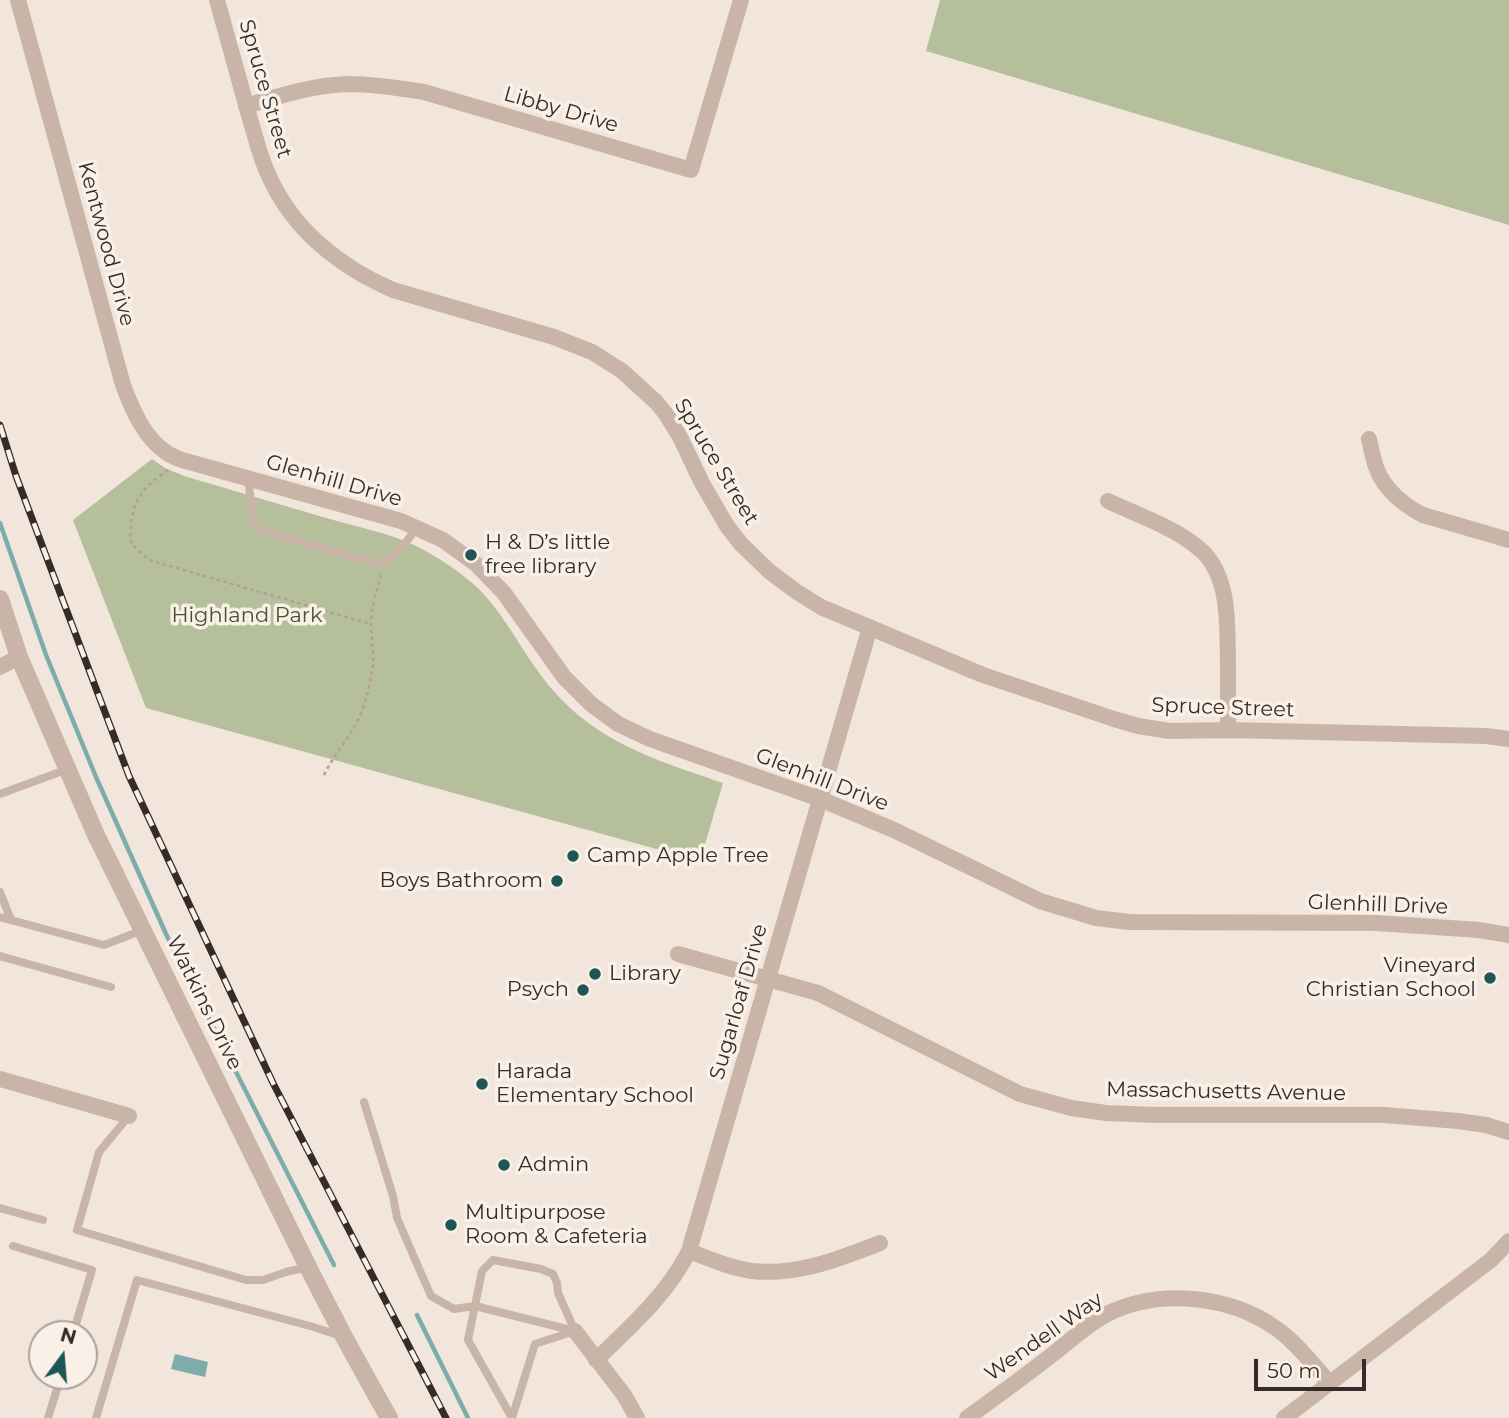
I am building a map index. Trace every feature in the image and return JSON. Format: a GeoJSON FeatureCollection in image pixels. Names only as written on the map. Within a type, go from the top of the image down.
{"type":"FeatureCollection","features":[{"type":"Feature","properties":{"kind":"street","name":"Kentwood Drive"},"geometry":{"type":"LineString","coordinates":[[18,0],[123,385],[133,411],[149,435],[165,452],[201,465]]}},
{"type":"Feature","properties":{"kind":"street","name":"Spruce Street"},"geometry":{"type":"LineString","coordinates":[[217,0],[269,178],[296,220],[327,251],[355,271],[393,290],[574,344],[622,371],[656,402],[674,426],[716,508],[741,544],[770,572],[821,607],[983,675],[1138,726],[1170,731],[1228,730],[1509,738]]}},
{"type":"Feature","properties":{"kind":"street","name":"Libby Drive"},"geometry":{"type":"LineString","coordinates":[[246,106],[299,91],[329,86],[388,86],[424,92],[691,170],[741,0]]}},
{"type":"Feature","properties":{"kind":"street"},"geometry":{"type":"LineString","coordinates":[[1369,439],[1376,469],[1398,499],[1410,508],[1423,515],[1509,540]]}},
{"type":"Feature","properties":{"kind":"street","name":"Glenhill Drive"},"geometry":{"type":"LineString","coordinates":[[201,465],[416,527],[443,540],[476,564],[504,593],[564,677],[591,704],[618,724],[650,739],[820,799],[894,830],[1040,901],[1096,918],[1129,922],[1376,923],[1479,930],[1509,936]]}},
{"type":"Feature","properties":{"kind":"street"},"geometry":{"type":"LineString","coordinates":[[1108,501],[1168,529],[1204,553],[1214,566],[1225,604],[1228,730]]}},
{"type":"Feature","properties":{"kind":"street","name":"Watkins Drive"},"geometry":{"type":"LineString","coordinates":[[0,599],[19,657],[96,835],[308,1267],[389,1418]]}},
{"type":"Feature","properties":{"kind":"street","name":"Sugarloaf Drive"},"geometry":{"type":"LineString","coordinates":[[596,1360],[652,1305],[679,1271],[689,1251],[870,627]]}},
{"type":"Feature","properties":{"kind":"street"},"geometry":{"type":"LineString","coordinates":[[0,667],[19,657]]}},
{"type":"Feature","properties":{"kind":"street","name":"Massachusetts Avenue"},"geometry":{"type":"LineString","coordinates":[[678,954],[818,993],[1020,1094],[1071,1108],[1155,1115],[1384,1115],[1458,1121],[1509,1132]]}},
{"type":"Feature","properties":{"kind":"street"},"geometry":{"type":"LineString","coordinates":[[0,1079],[129,1116]]}},
{"type":"Feature","properties":{"kind":"street"},"geometry":{"type":"LineString","coordinates":[[1284,1418],[1491,1260],[1509,1241]]}},
{"type":"Feature","properties":{"kind":"street"},"geometry":{"type":"LineString","coordinates":[[689,1251],[727,1265],[775,1273],[833,1261],[880,1243]]}},
{"type":"Feature","properties":{"kind":"street","name":"Wendell Way"},"geometry":{"type":"LineString","coordinates":[[967,1418],[1109,1313],[1151,1300],[1177,1297],[1247,1311],[1293,1342],[1330,1383]]}},
{"type":"Feature","properties":{"kind":"street"},"geometry":{"type":"LineString","coordinates":[[575,1331],[624,1395],[637,1418]]}},
{"type":"Feature","properties":{"kind":"lane"},"geometry":{"type":"LineString","coordinates":[[248,479],[254,525],[258,529],[378,564],[385,563],[410,539],[416,527]]}},
{"type":"Feature","properties":{"kind":"lane"},"geometry":{"type":"LineString","coordinates":[[0,794],[68,769]]}},
{"type":"Feature","properties":{"kind":"lane"},"geometry":{"type":"LineString","coordinates":[[0,892],[11,920]]}},
{"type":"Feature","properties":{"kind":"lane"},"geometry":{"type":"LineString","coordinates":[[0,917],[104,946],[143,930]]}},
{"type":"Feature","properties":{"kind":"lane"},"geometry":{"type":"LineString","coordinates":[[0,956],[111,987]]}},
{"type":"Feature","properties":{"kind":"lane"},"geometry":{"type":"LineString","coordinates":[[364,1102],[393,1196],[397,1218],[432,1296],[454,1308],[475,1306],[575,1331]]}},
{"type":"Feature","properties":{"kind":"lane"},"geometry":{"type":"LineString","coordinates":[[129,1116],[99,1152],[77,1230],[246,1280],[263,1280],[308,1267]]}},
{"type":"Feature","properties":{"kind":"lane"},"geometry":{"type":"LineString","coordinates":[[0,1208],[43,1220]]}},
{"type":"Feature","properties":{"kind":"lane"},"geometry":{"type":"LineString","coordinates":[[13,1246],[92,1270],[77,1320]]}},
{"type":"Feature","properties":{"kind":"lane"},"geometry":{"type":"LineString","coordinates":[[493,1260],[541,1269],[553,1274],[558,1293],[575,1331],[535,1344],[512,1418],[468,1340],[482,1271],[493,1260]]}},
{"type":"Feature","properties":{"kind":"lane"},"geometry":{"type":"LineString","coordinates":[[96,1418],[137,1280],[344,1337]]}},
{"type":"Feature","properties":{"kind":"lane"},"geometry":{"type":"LineString","coordinates":[[48,1418],[57,1390]]}},
{"type":"Feature","properties":{"kind":"path"},"geometry":{"type":"LineString","coordinates":[[170,468],[143,491],[131,516],[130,539],[137,550],[149,560],[371,624]]}},
{"type":"Feature","properties":{"kind":"path"},"geometry":{"type":"LineString","coordinates":[[324,775],[353,729],[362,709],[372,672],[371,624],[374,600],[381,575],[390,571]]}},
{"type":"Feature","properties":{"kind":"green space"},"geometry":{"type":"Polygon","coordinates":[[[940,0],[1509,0],[1509,225],[926,51],[940,0]]]}},
{"type":"Feature","properties":{"kind":"green space","name":"Highland Park"},"geometry":{"type":"Polygon","coordinates":[[[152,459],[184,476],[397,538],[425,550],[458,572],[487,598],[540,674],[578,715],[622,744],[645,755],[723,783],[700,861],[146,708],[73,520],[152,459]]]}},
{"type":"Feature","properties":{"kind":"water"},"geometry":{"type":"Polygon","coordinates":[[[175,1354],[208,1362],[205,1377],[171,1369],[175,1354]]]}},
{"type":"Feature","properties":{"kind":"waterway"},"geometry":{"type":"LineString","coordinates":[[0,523],[46,655],[96,777],[166,934],[334,1265]]}},
{"type":"Feature","properties":{"kind":"waterway"},"geometry":{"type":"LineString","coordinates":[[417,1315],[468,1418]]}},
{"type":"Feature","properties":{"kind":"railway"},"geometry":{"type":"LineString","coordinates":[[0,425],[16,476],[129,776],[273,1083],[446,1418]]}},
{"type":"Feature","properties":{"kind":"place","name":"H & D’s little free library"},"geometry":{"type":"Point","coordinates":[471,555]}},
{"type":"Feature","properties":{"kind":"place","name":"Camp Apple Tree"},"geometry":{"type":"Point","coordinates":[573,856]}},
{"type":"Feature","properties":{"kind":"place","name":"Boys Bathroom"},"geometry":{"type":"Point","coordinates":[557,881]}},
{"type":"Feature","properties":{"kind":"place","name":"Library"},"geometry":{"type":"Point","coordinates":[595,974]}},
{"type":"Feature","properties":{"kind":"place","name":"Vineyard Christian School"},"geometry":{"type":"Point","coordinates":[1490,978]}},
{"type":"Feature","properties":{"kind":"place","name":"Psych"},"geometry":{"type":"Point","coordinates":[583,990]}},
{"type":"Feature","properties":{"kind":"place","name":"Harada Elementary School"},"geometry":{"type":"Point","coordinates":[482,1084]}},
{"type":"Feature","properties":{"kind":"place","name":"Admin"},"geometry":{"type":"Point","coordinates":[504,1165]}},
{"type":"Feature","properties":{"kind":"place","name":"Multipurpose Room & Cafeteria"},"geometry":{"type":"Point","coordinates":[451,1225]}}]}
